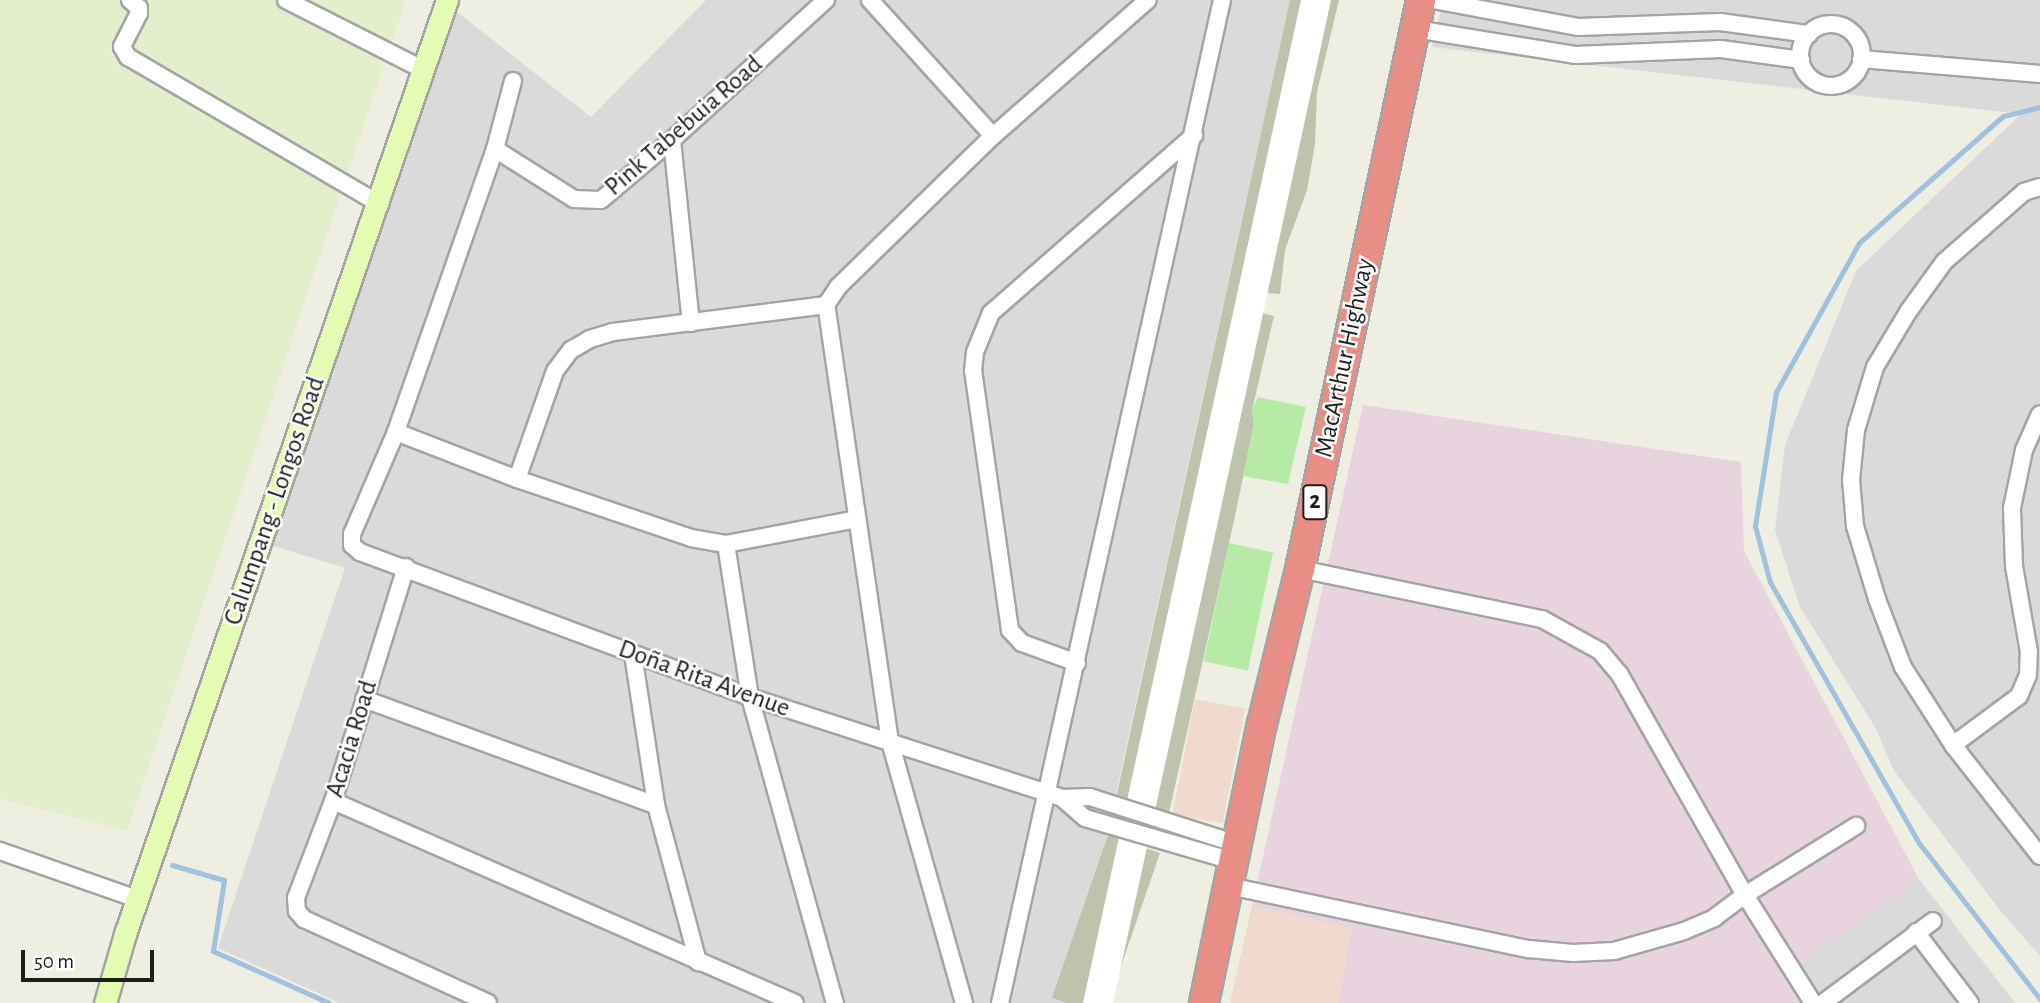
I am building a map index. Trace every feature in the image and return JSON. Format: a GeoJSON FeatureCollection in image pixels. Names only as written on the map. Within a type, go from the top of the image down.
{"type":"FeatureCollection","features":[{"type":"Feature","properties":{"kind":"highway","name":"MacArthur Highway"},"geometry":{"type":"LineString","coordinates":[[1203,1003],[1300,569],[1421,0]]}},
{"type":"Feature","properties":{"kind":"street"},"geometry":{"type":"LineString","coordinates":[[130,0],[135,3],[139,13],[122,47],[128,57],[380,204]]}},
{"type":"Feature","properties":{"kind":"street"},"geometry":{"type":"LineString","coordinates":[[286,0],[424,70]]}},
{"type":"Feature","properties":{"kind":"street","name":"Calumpang - Longos Road"},"geometry":{"type":"LineString","coordinates":[[106,1003],[137,900],[380,204],[447,0]]}},
{"type":"Feature","properties":{"kind":"street","name":"Pink Tabebuia Road"},"geometry":{"type":"LineString","coordinates":[[495,149],[574,199],[588,202],[601,200],[672,140],[826,0]]}},
{"type":"Feature","properties":{"kind":"street"},"geometry":{"type":"LineString","coordinates":[[870,0],[993,136]]}},
{"type":"Feature","properties":{"kind":"street"},"geometry":{"type":"LineString","coordinates":[[964,1003],[891,741],[826,305],[838,287],[993,136],[1148,0]]}},
{"type":"Feature","properties":{"kind":"street"},"geometry":{"type":"LineString","coordinates":[[1000,1003],[1055,796],[1077,663],[1222,0]]}},
{"type":"Feature","properties":{"kind":"street"},"geometry":{"type":"LineString","coordinates":[[1433,0],[1578,27],[1720,22],[1809,34]]}},
{"type":"Feature","properties":{"kind":"street"},"geometry":{"type":"LineString","coordinates":[[1841,26],[1856,37],[1861,59],[1850,79],[1833,86],[1813,80],[1801,60],[1802,43],[1819,27],[1841,26]]}},
{"type":"Feature","properties":{"kind":"street"},"geometry":{"type":"LineString","coordinates":[[1575,55],[1578,27]]}},
{"type":"Feature","properties":{"kind":"street"},"geometry":{"type":"LineString","coordinates":[[1415,29],[1575,55],[1721,49],[1801,60]]}},
{"type":"Feature","properties":{"kind":"street"},"geometry":{"type":"LineString","coordinates":[[1861,59],[2040,74]]}},
{"type":"Feature","properties":{"kind":"street"},"geometry":{"type":"LineString","coordinates":[[513,81],[495,149],[396,432],[517,479],[691,537],[726,544],[856,519]]}},
{"type":"Feature","properties":{"kind":"street"},"geometry":{"type":"LineString","coordinates":[[1077,663],[1021,643],[1010,630],[973,371],[975,352],[979,336],[991,313],[1194,135]]}},
{"type":"Feature","properties":{"kind":"street"},"geometry":{"type":"LineString","coordinates":[[672,140],[691,323]]}},
{"type":"Feature","properties":{"kind":"street"},"geometry":{"type":"LineString","coordinates":[[2040,187],[2024,192],[1944,262],[1908,312],[1875,367],[1856,430],[1851,480],[1855,526],[1877,599],[1903,667],[1953,745],[2040,856]]}},
{"type":"Feature","properties":{"kind":"street"},"geometry":{"type":"LineString","coordinates":[[517,479],[555,371],[570,350],[590,338],[613,332],[826,305]]}},
{"type":"Feature","properties":{"kind":"street"},"geometry":{"type":"LineString","coordinates":[[1953,745],[2019,696],[2028,675],[2029,652],[2014,566],[2012,508],[2024,450],[2040,414]]}},
{"type":"Feature","properties":{"kind":"street","name":"Doña Rita Avenue"},"geometry":{"type":"LineString","coordinates":[[396,432],[352,534],[352,545],[360,552],[750,697],[1055,796],[1085,818],[1233,864],[1529,949],[1573,953],[1614,951],[1684,932],[1714,918],[1745,895],[1856,826]]}},
{"type":"Feature","properties":{"kind":"street"},"geometry":{"type":"LineString","coordinates":[[726,544],[750,697],[835,1003]]}},
{"type":"Feature","properties":{"kind":"street","name":"Acacia Road"},"geometry":{"type":"LineString","coordinates":[[406,567],[333,801],[296,898],[297,911],[304,919],[488,1003]]}},
{"type":"Feature","properties":{"kind":"street"},"geometry":{"type":"LineString","coordinates":[[1300,569],[1542,619],[1600,651],[1620,675],[1745,895],[1813,1003]]}},
{"type":"Feature","properties":{"kind":"street"},"geometry":{"type":"LineString","coordinates":[[633,654],[656,806],[698,962]]}},
{"type":"Feature","properties":{"kind":"street"},"geometry":{"type":"LineString","coordinates":[[364,699],[656,806]]}},
{"type":"Feature","properties":{"kind":"street"},"geometry":{"type":"LineString","coordinates":[[333,801],[795,1003]]}},
{"type":"Feature","properties":{"kind":"street"},"geometry":{"type":"LineString","coordinates":[[0,852],[137,900]]}},
{"type":"Feature","properties":{"kind":"street"},"geometry":{"type":"LineString","coordinates":[[1823,1003],[1933,921]]}},
{"type":"Feature","properties":{"kind":"street"},"geometry":{"type":"LineString","coordinates":[[1916,932],[1970,1003]]}},
{"type":"Feature","properties":{"kind":"shaded area"},"geometry":{"type":"Polygon","coordinates":[[[0,0],[406,0],[127,831],[0,798],[0,0]]]}},
{"type":"Feature","properties":{"kind":"shaded area"},"geometry":{"type":"Polygon","coordinates":[[[706,0],[1290,0],[1070,1003],[340,1003],[218,948],[345,568],[270,545],[457,12],[591,117],[706,0]]]}},
{"type":"Feature","properties":{"kind":"shaded area"},"geometry":{"type":"Polygon","coordinates":[[[1290,0],[1339,0],[1317,92],[1315,144],[1307,190],[1285,250],[1280,294],[1266,293],[1262,313],[1274,316],[1252,410],[1254,424],[1169,813],[1116,798],[1290,0]]]}},
{"type":"Feature","properties":{"kind":"shaded area"},"geometry":{"type":"Polygon","coordinates":[[[1443,0],[2040,0],[2040,956],[2000,910],[1894,771],[1875,727],[1800,607],[1775,530],[1785,445],[1856,271],[2021,114],[1432,47],[1443,0]]]}},
{"type":"Feature","properties":{"kind":"shaded area"},"geometry":{"type":"Polygon","coordinates":[[[1363,405],[1741,462],[1744,551],[1919,879],[1783,977],[1801,1003],[1338,1003],[1352,928],[1252,906],[1363,405]]]}},
{"type":"Feature","properties":{"kind":"shaded area"},"geometry":{"type":"Polygon","coordinates":[[[1195,699],[1245,709],[1223,824],[1173,814],[1195,699]]]}},
{"type":"Feature","properties":{"kind":"shaded area"},"geometry":{"type":"Polygon","coordinates":[[[1108,835],[1160,853],[1108,1003],[1068,1003],[1052,998],[1108,835]]]}},
{"type":"Feature","properties":{"kind":"shaded area"},"geometry":{"type":"Polygon","coordinates":[[[1919,879],[2015,1003],[1801,1003],[1783,977],[1919,879]]]}},
{"type":"Feature","properties":{"kind":"shaded area"},"geometry":{"type":"Polygon","coordinates":[[[1252,906],[1353,928],[1338,1003],[1230,1003],[1252,906]]]}},
{"type":"Feature","properties":{"kind":"green space"},"geometry":{"type":"Polygon","coordinates":[[[1258,397],[1306,407],[1288,484],[1243,476],[1254,424],[1252,410],[1258,397]]]}},
{"type":"Feature","properties":{"kind":"green space"},"geometry":{"type":"Polygon","coordinates":[[[1229,543],[1273,552],[1248,671],[1204,661],[1229,543]]]}},
{"type":"Feature","properties":{"kind":"pier"},"geometry":{"type":"Polygon","coordinates":[[[1301,0],[1331,0],[1113,1003],[1083,1003],[1301,0]]]}},
{"type":"Feature","properties":{"kind":"waterway"},"geometry":{"type":"LineString","coordinates":[[2040,107],[2003,116],[1859,243],[1776,392],[1755,526],[1770,582],[1919,843],[2040,999]]}},
{"type":"Feature","properties":{"kind":"waterway"},"geometry":{"type":"LineString","coordinates":[[172,865],[224,880],[213,951],[329,1003]]}}]}
